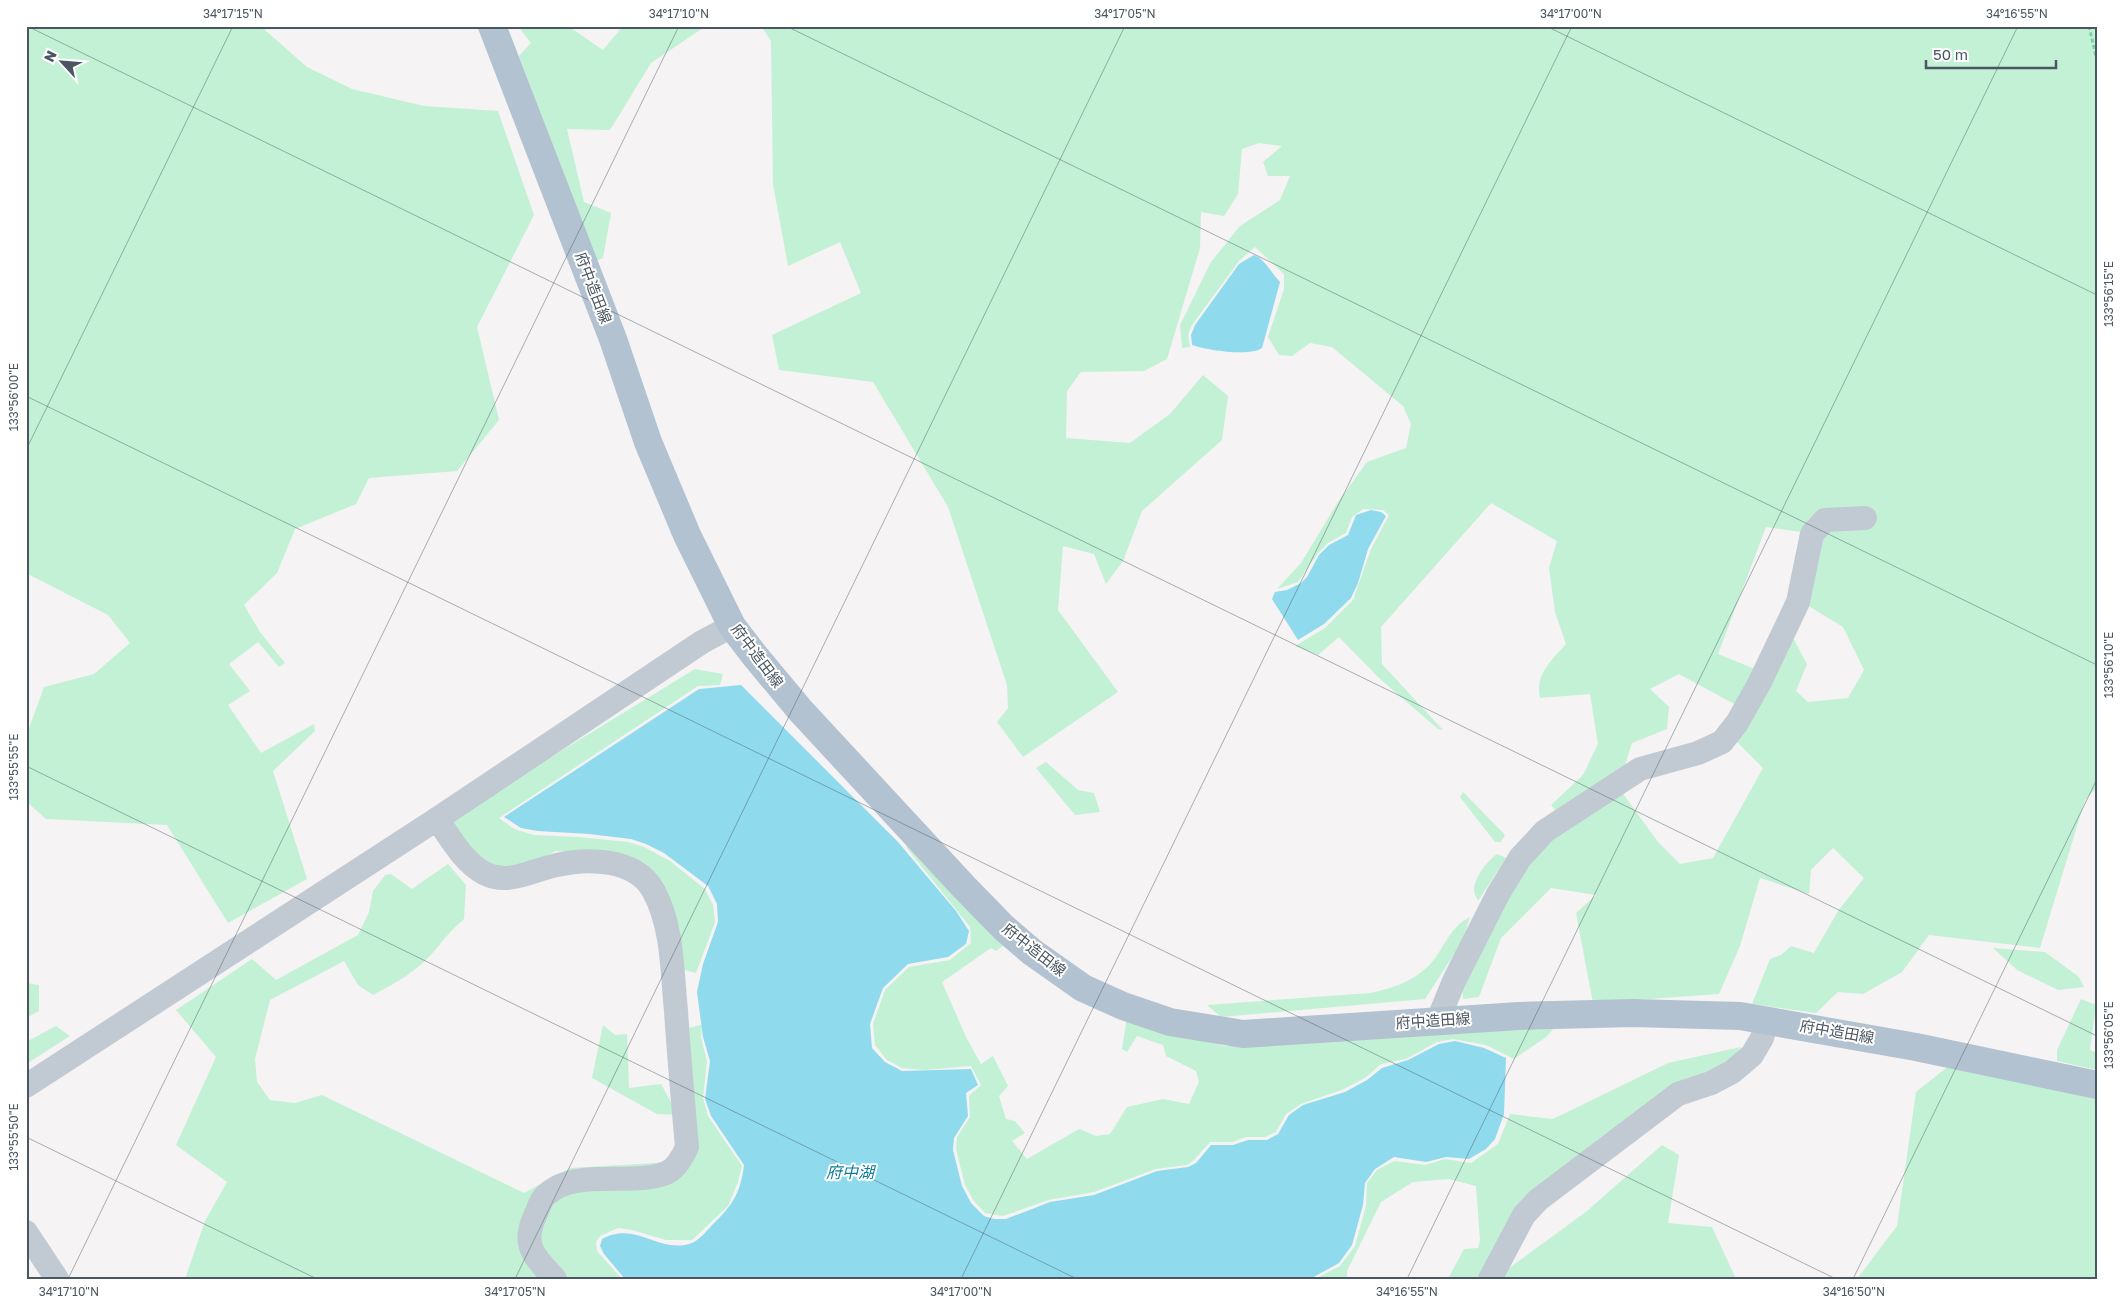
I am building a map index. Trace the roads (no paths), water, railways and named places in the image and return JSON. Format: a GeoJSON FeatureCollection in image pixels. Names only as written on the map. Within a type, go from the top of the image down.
{"type":"FeatureCollection","features":[{"type":"Feature","properties":{"kind":"main road","name":"府中造田線"},"geometry":{"type":"LineString","coordinates":[[492,26],[613,339],[648,442],[687,535],[732,626],[800,710],[964,887],[1004,928],[1032,952],[1084,988],[1123,1006],[1170,1022],[1243,1034],[1438,1020],[1633,1013],[1740,1016],[1916,1046],[2097,1085]]}},
{"type":"Feature","properties":{"kind":"street"},"geometry":{"type":"LineString","coordinates":[[1438,1020],[1458,972],[1498,894],[1520,858],[1545,831],[1640,769],[1698,753],[1722,742],[1737,723],[1760,682],[1798,602],[1812,534],[1825,520],[1865,518]]}},
{"type":"Feature","properties":{"kind":"street"},"geometry":{"type":"LineString","coordinates":[[26,1086],[437,819],[702,642],[732,626]]}},
{"type":"Feature","properties":{"kind":"street"},"geometry":{"type":"LineString","coordinates":[[437,819],[460,851],[484,873],[502,878],[522,876],[556,865],[586,861],[606,862],[629,868],[641,875],[652,888],[662,910],[670,950],[687,1147],[682,1159],[668,1172],[646,1177],[574,1181],[553,1190],[544,1197],[529,1228],[528,1238],[531,1250],[554,1279]]}},
{"type":"Feature","properties":{"kind":"street"},"geometry":{"type":"LineString","coordinates":[[1490,1279],[1524,1215],[1538,1200],[1678,1094],[1732,1072],[1752,1055],[1762,1038],[1768,1020]]}},
{"type":"Feature","properties":{"kind":"street"},"geometry":{"type":"LineString","coordinates":[[26,1232],[57,1279]]}},
{"type":"Feature","properties":{"kind":"water"},"geometry":{"type":"Polygon","coordinates":[[[1254,255],[1265,263],[1280,282],[1262,348],[1256,351],[1238,352],[1217,351],[1192,345],[1191,335],[1195,325],[1239,264],[1254,255]]]}},
{"type":"Feature","properties":{"kind":"water"},"geometry":{"type":"Polygon","coordinates":[[[1371,510],[1381,512],[1386,516],[1368,549],[1358,583],[1351,598],[1324,624],[1298,640],[1272,599],[1275,592],[1287,590],[1301,583],[1307,577],[1319,555],[1329,545],[1348,535],[1356,515],[1371,510]]]}},
{"type":"Feature","properties":{"kind":"water","name":"府中湖"},"geometry":{"type":"Polygon","coordinates":[[[741,685],[898,842],[956,911],[969,931],[966,944],[948,957],[908,964],[883,988],[870,1024],[872,1048],[885,1062],[902,1071],[971,1069],[978,1085],[966,1093],[968,1116],[954,1138],[953,1150],[962,1186],[971,1203],[984,1216],[994,1219],[1006,1219],[1050,1202],[1094,1195],[1157,1171],[1188,1167],[1196,1163],[1211,1145],[1233,1145],[1248,1140],[1267,1140],[1278,1134],[1289,1115],[1303,1105],[1345,1092],[1367,1080],[1382,1068],[1408,1060],[1439,1044],[1455,1041],[1484,1048],[1506,1058],[1504,1114],[1495,1139],[1486,1149],[1469,1159],[1446,1157],[1426,1162],[1394,1157],[1375,1169],[1365,1183],[1363,1205],[1352,1245],[1339,1263],[1310,1279],[625,1279],[604,1254],[600,1246],[602,1239],[615,1234],[626,1233],[669,1245],[692,1243],[701,1237],[732,1203],[741,1182],[744,1165],[711,1116],[705,1099],[710,1061],[703,1037],[697,992],[703,964],[718,922],[717,904],[708,886],[664,853],[646,844],[631,839],[521,828],[504,817],[699,689],[741,685]]]}}]}
